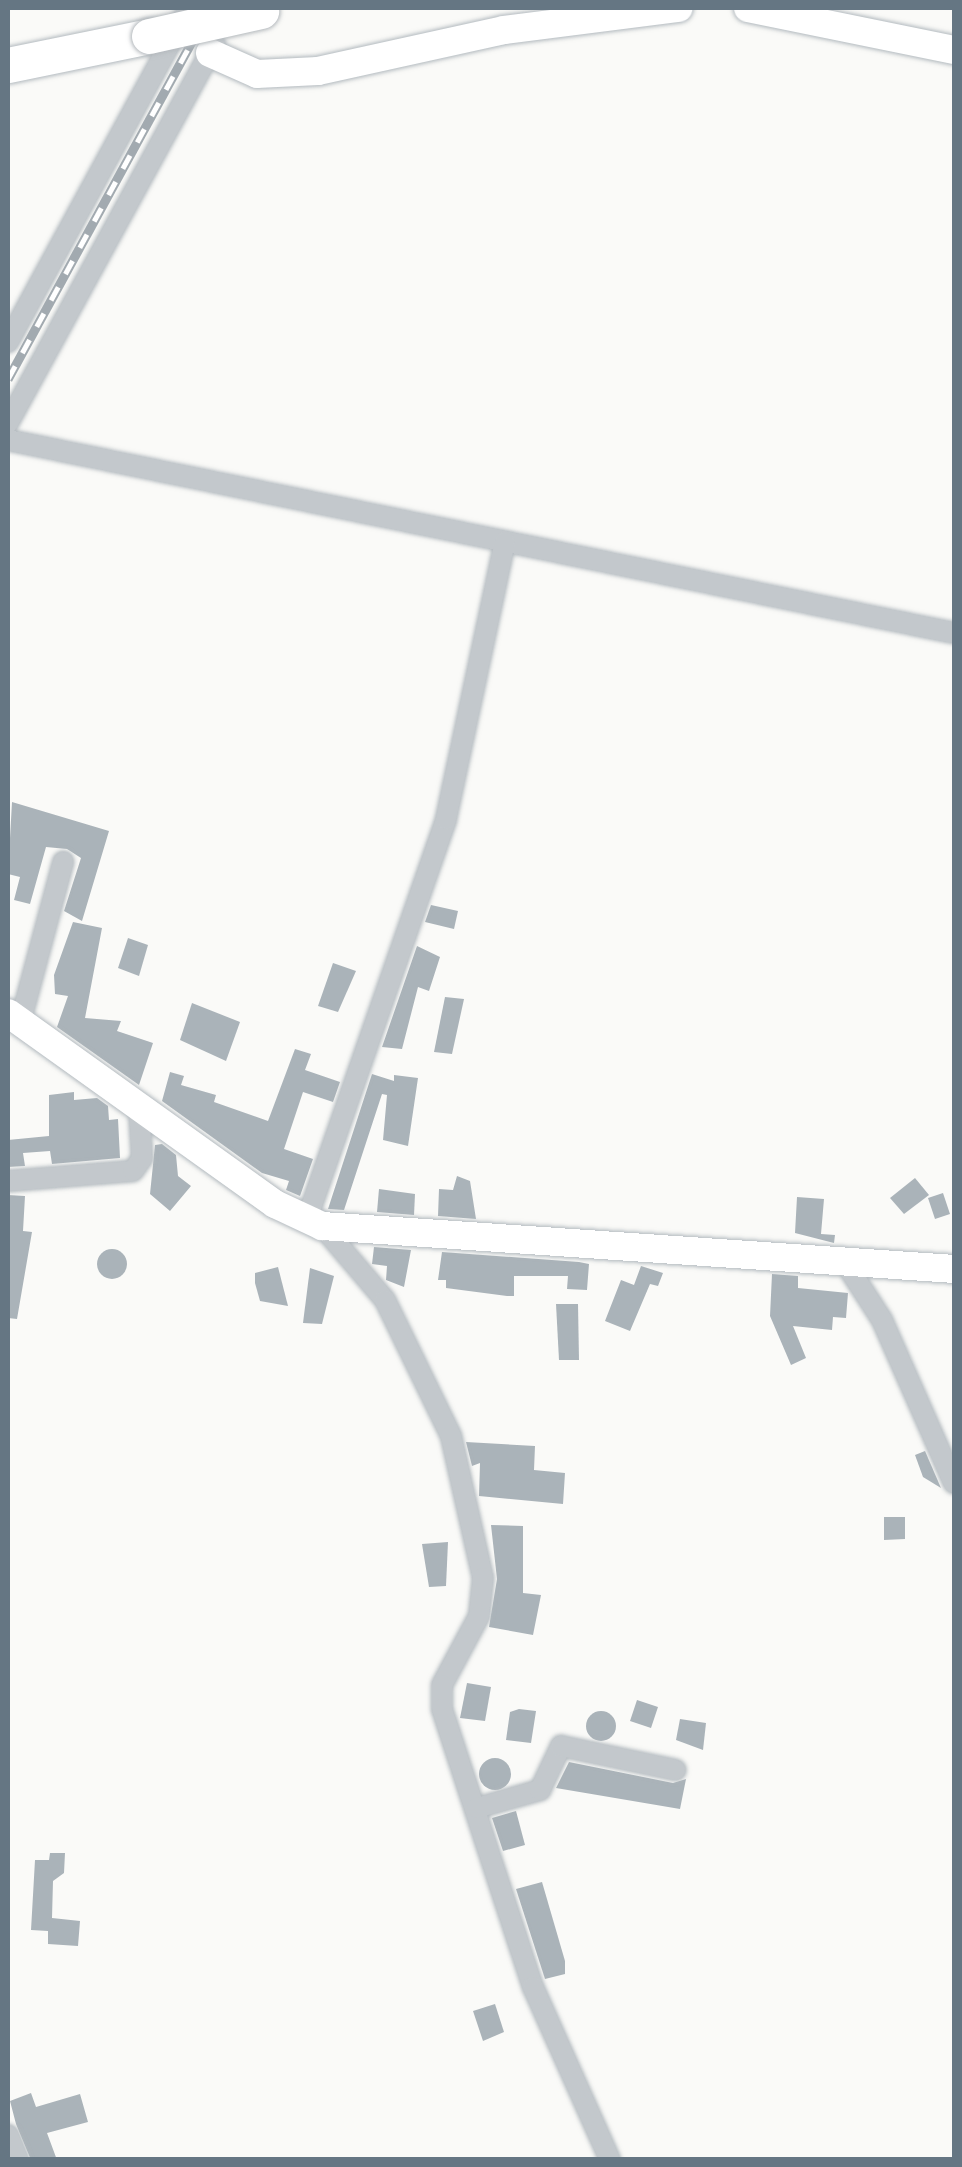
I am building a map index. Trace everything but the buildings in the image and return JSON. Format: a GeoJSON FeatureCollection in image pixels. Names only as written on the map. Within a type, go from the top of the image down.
{"type":"FeatureCollection","features":[{"type":"Feature","properties":{"kind":"highway"},"geometry":{"type":"LineString","coordinates":[[8,65],[258,9]]}},
{"type":"Feature","properties":{"kind":"street"},"geometry":{"type":"LineString","coordinates":[[8,342],[189,8]]}},
{"type":"Feature","properties":{"kind":"street"},"geometry":{"type":"LineString","coordinates":[[210,53],[257,74],[318,71],[504,30],[679,8]]}},
{"type":"Feature","properties":{"kind":"street"},"geometry":{"type":"LineString","coordinates":[[748,8],[954,50]]}},
{"type":"Feature","properties":{"kind":"street"},"geometry":{"type":"LineString","coordinates":[[8,422],[210,53],[258,9]]}},
{"type":"Feature","properties":{"kind":"street"},"geometry":{"type":"LineString","coordinates":[[8,440],[505,542],[954,628]]}},
{"type":"Feature","properties":{"kind":"street"},"geometry":{"type":"LineString","coordinates":[[315,1221],[446,819],[505,542]]}},
{"type":"Feature","properties":{"kind":"street"},"geometry":{"type":"LineString","coordinates":[[63,862],[14,1018],[275,1204],[315,1221],[954,1269]]}},
{"type":"Feature","properties":{"kind":"street"},"geometry":{"type":"LineString","coordinates":[[8,1182],[133,1170],[142,1158],[138,1109]]}},
{"type":"Feature","properties":{"kind":"street"},"geometry":{"type":"LineString","coordinates":[[315,1221],[385,1300],[451,1436],[482,1591],[476,1626],[458,1650],[440,1697],[533,1987],[610,2160]]}},
{"type":"Feature","properties":{"kind":"street"},"geometry":{"type":"LineString","coordinates":[[844,1261],[882,1320],[954,1483]]}},
{"type":"Feature","properties":{"kind":"street"},"geometry":{"type":"LineString","coordinates":[[477,1808],[540,1790],[561,1746],[676,1770]]}},
{"type":"Feature","properties":{"kind":"street"},"geometry":{"type":"LineString","coordinates":[[8,2135],[18,2160]]}},
{"type":"Feature","properties":{"kind":"railway"},"geometry":{"type":"LineString","coordinates":[[8,379],[210,8]]}}]}
